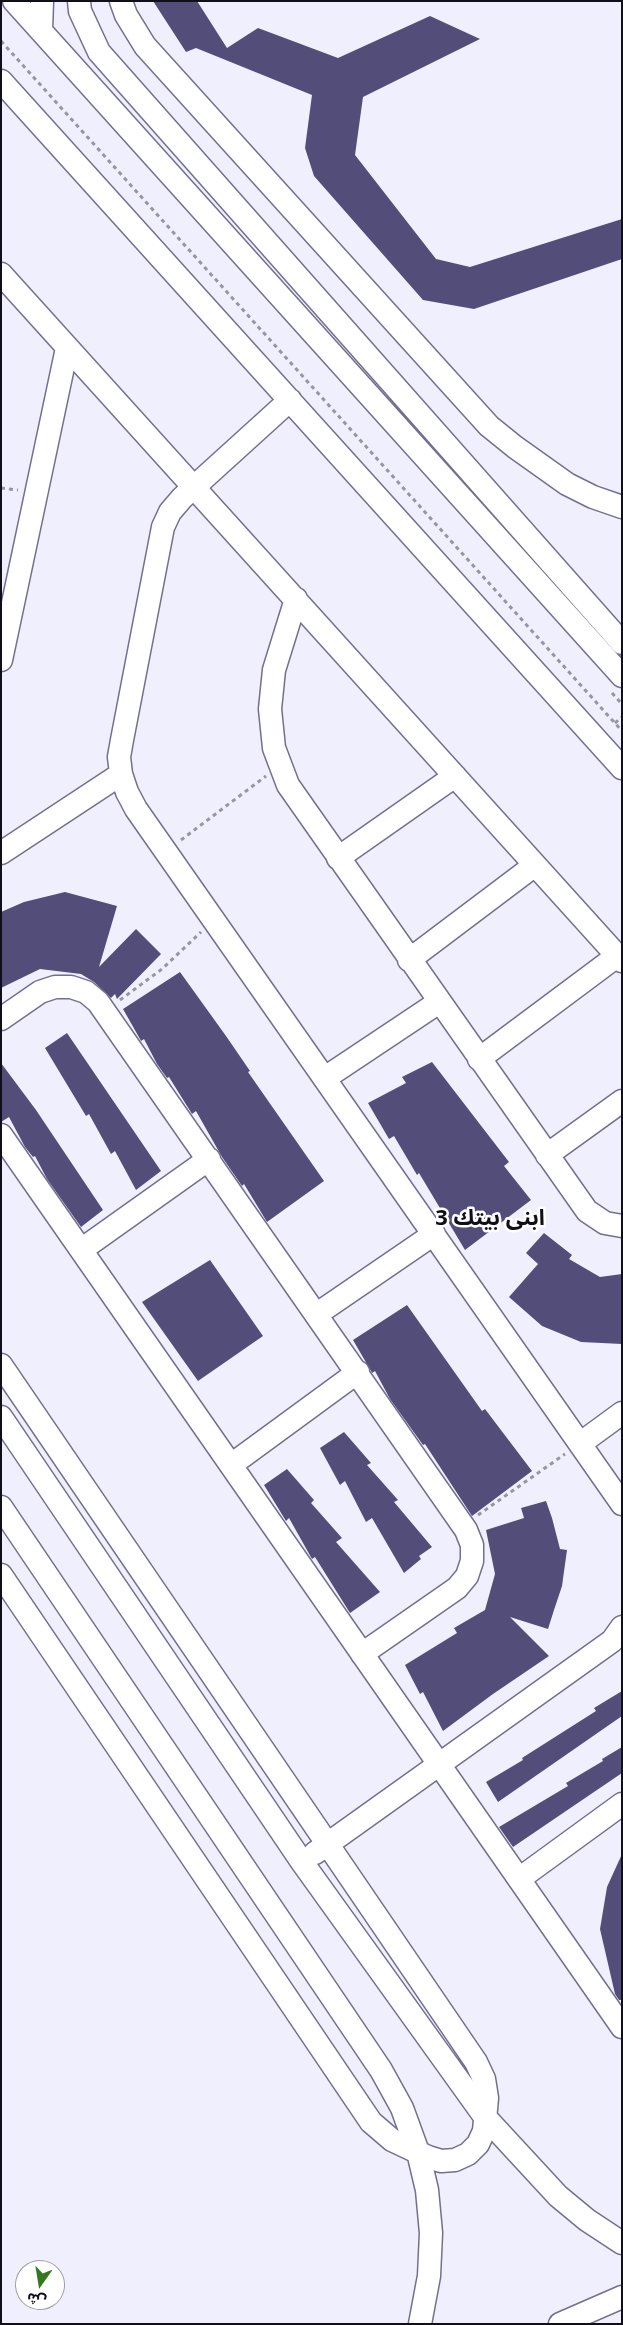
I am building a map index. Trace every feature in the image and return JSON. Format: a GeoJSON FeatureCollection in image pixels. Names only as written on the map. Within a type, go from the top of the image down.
{"type":"FeatureCollection","features":[{"type":"Feature","properties":{"kind":"street"},"geometry":{"type":"LineString","coordinates":[[14,1],[622,676]]}},
{"type":"Feature","properties":{"kind":"street"},"geometry":{"type":"LineString","coordinates":[[41,31],[42,1]]}},
{"type":"Feature","properties":{"kind":"street"},"geometry":{"type":"LineString","coordinates":[[79,1],[80,11],[99,52],[622,642]]}},
{"type":"Feature","properties":{"kind":"street"},"geometry":{"type":"LineString","coordinates":[[121,1],[126,15],[145,46],[489,426],[515,448],[567,484],[593,497],[622,507]]}},
{"type":"Feature","properties":{"kind":"street"},"geometry":{"type":"LineString","coordinates":[[1,81],[622,768]]}},
{"type":"Feature","properties":{"kind":"street"},"geometry":{"type":"LineString","coordinates":[[1,274],[620,958],[479,1059]]}},
{"type":"Feature","properties":{"kind":"street"},"geometry":{"type":"LineString","coordinates":[[1,660],[67,348]]}},
{"type":"Feature","properties":{"kind":"street"},"geometry":{"type":"LineString","coordinates":[[290,400],[194,486],[170,512],[163,527],[119,757],[121,774],[131,800],[622,1504]]}},
{"type":"Feature","properties":{"kind":"street"},"geometry":{"type":"LineString","coordinates":[[382,410],[434,431]]}},
{"type":"Feature","properties":{"kind":"street"},"geometry":{"type":"LineString","coordinates":[[581,598],[622,619]]}},
{"type":"Feature","properties":{"kind":"street"},"geometry":{"type":"LineString","coordinates":[[296,599],[274,670],[270,709],[274,748],[288,785],[587,1211],[605,1222],[622,1226]]}},
{"type":"Feature","properties":{"kind":"street"},"geometry":{"type":"LineString","coordinates":[[1,854],[121,774]]}},
{"type":"Feature","properties":{"kind":"street"},"geometry":{"type":"LineString","coordinates":[[338,858],[455,776]]}},
{"type":"Feature","properties":{"kind":"street"},"geometry":{"type":"LineString","coordinates":[[409,960],[535,865]]}},
{"type":"Feature","properties":{"kind":"street"},"geometry":{"type":"LineString","coordinates":[[1,1019],[40,992],[55,986],[71,987],[86,992],[106,1011],[463,1525],[472,1545],[472,1561],[467,1576],[457,1588],[362,1654]]}},
{"type":"Feature","properties":{"kind":"street"},"geometry":{"type":"LineString","coordinates":[[325,1078],[439,1002]]}},
{"type":"Feature","properties":{"kind":"street"},"geometry":{"type":"LineString","coordinates":[[547,1155],[622,1100]]}},
{"type":"Feature","properties":{"kind":"street"},"geometry":{"type":"LineString","coordinates":[[1,1135],[622,2027]]}},
{"type":"Feature","properties":{"kind":"street"},"geometry":{"type":"LineString","coordinates":[[82,1250],[208,1159]]}},
{"type":"Feature","properties":{"kind":"street"},"geometry":{"type":"LineString","coordinates":[[317,1314],[434,1234]]}},
{"type":"Feature","properties":{"kind":"street"},"geometry":{"type":"LineString","coordinates":[[1,1365],[476,2062],[484,2080],[487,2098],[481,2138],[468,2154],[456,2160],[441,2161],[392,2140],[380,2132],[364,2112],[1,1575]]}},
{"type":"Feature","properties":{"kind":"street"},"geometry":{"type":"LineString","coordinates":[[231,1465],[358,1372]]}},
{"type":"Feature","properties":{"kind":"street"},"geometry":{"type":"LineString","coordinates":[[581,1443],[622,1414]]}},
{"type":"Feature","properties":{"kind":"street"},"geometry":{"type":"LineString","coordinates":[[1,1417],[302,1862],[485,2118],[558,2196],[586,2220],[622,2243]]}},
{"type":"Feature","properties":{"kind":"street"},"geometry":{"type":"LineString","coordinates":[[1,1507],[381,2070],[402,2108],[418,2152],[427,2190],[431,2233],[429,2276],[420,2324]]}},
{"type":"Feature","properties":{"kind":"street"},"geometry":{"type":"LineString","coordinates":[[302,1862],[612,1641],[622,1627]]}},
{"type":"Feature","properties":{"kind":"street"},"geometry":{"type":"LineString","coordinates":[[519,1879],[622,1804]]}},
{"type":"Feature","properties":{"kind":"street"},"geometry":{"type":"LineString","coordinates":[[560,2324],[622,2297]]}},
{"type":"Feature","properties":{"kind":"path"},"geometry":{"type":"LineString","coordinates":[[1,41],[622,731]]}},
{"type":"Feature","properties":{"kind":"path"},"geometry":{"type":"LineString","coordinates":[[615,723],[622,717]]}},
{"type":"Feature","properties":{"kind":"path"},"geometry":{"type":"LineString","coordinates":[[167,851],[280,765]]}},
{"type":"Feature","properties":{"kind":"path"},"geometry":{"type":"LineString","coordinates":[[106,1011],[162,970],[215,919]]}},
{"type":"Feature","properties":{"kind":"path"},"geometry":{"type":"LineString","coordinates":[[463,1525],[581,1443]]}},
{"type":"Feature","properties":{"kind":"building"},"geometry":{"type":"Polygon","coordinates":[[[153,1],[197,1],[227,48],[258,28],[338,58],[430,16],[480,39],[363,97],[355,155],[436,259],[470,267],[622,219],[622,259],[474,309],[423,300],[314,176],[305,148],[312,95],[196,48],[186,52],[153,1]]]}},
{"type":"Feature","properties":{"kind":"building"},"geometry":{"type":"Polygon","coordinates":[[[65,892],[117,906],[99,967],[136,929],[161,954],[117,999],[115,994],[111,998],[94,982],[81,974],[40,969],[1,988],[1,912],[24,902],[65,892]]]}},
{"type":"Feature","properties":{"kind":"building"},"geometry":{"type":"Polygon","coordinates":[[[180,972],[226,1036],[250,1071],[248,1072],[324,1181],[267,1222],[244,1184],[242,1186],[222,1157],[196,1111],[192,1114],[169,1077],[167,1078],[157,1064],[144,1039],[141,1041],[123,1009],[180,972]]]}},
{"type":"Feature","properties":{"kind":"building"},"geometry":{"type":"Polygon","coordinates":[[[67,1033],[161,1171],[136,1190],[115,1151],[111,1154],[89,1114],[86,1116],[45,1048],[67,1033]]]}},
{"type":"Feature","properties":{"kind":"building"},"geometry":{"type":"Polygon","coordinates":[[[432,1062],[509,1162],[504,1166],[531,1200],[465,1250],[419,1173],[417,1175],[394,1136],[389,1139],[368,1103],[406,1083],[402,1077],[432,1062]]]}},
{"type":"Feature","properties":{"kind":"building"},"geometry":{"type":"Polygon","coordinates":[[[1,1063],[36,1110],[103,1210],[81,1227],[47,1179],[35,1156],[33,1157],[25,1147],[9,1117],[1,1122],[1,1063]]]}},
{"type":"Feature","properties":{"kind":"building"},"geometry":{"type":"Polygon","coordinates":[[[544,1233],[572,1255],[569,1259],[600,1277],[622,1274],[622,1344],[581,1342],[542,1326],[509,1297],[538,1264],[526,1253],[544,1233]]]}},
{"type":"Feature","properties":{"kind":"building"},"geometry":{"type":"Polygon","coordinates":[[[210,1260],[263,1336],[198,1381],[142,1302],[210,1260]]]}},
{"type":"Feature","properties":{"kind":"building"},"geometry":{"type":"Polygon","coordinates":[[[407,1305],[482,1411],[485,1409],[532,1471],[472,1516],[425,1444],[423,1445],[390,1399],[375,1371],[372,1373],[353,1340],[407,1305]]]}},
{"type":"Feature","properties":{"kind":"building"},"geometry":{"type":"Polygon","coordinates":[[[344,1432],[371,1463],[367,1465],[398,1500],[394,1502],[432,1547],[419,1556],[421,1559],[404,1573],[372,1518],[366,1522],[345,1481],[340,1485],[320,1448],[344,1432]]]}},
{"type":"Feature","properties":{"kind":"building"},"geometry":{"type":"Polygon","coordinates":[[[287,1469],[314,1500],[311,1503],[342,1538],[336,1542],[380,1592],[350,1613],[315,1557],[312,1559],[289,1518],[286,1521],[264,1485],[287,1469]]]}},
{"type":"Feature","properties":{"kind":"building"},"geometry":{"type":"Polygon","coordinates":[[[546,1501],[560,1549],[567,1550],[562,1586],[548,1629],[510,1617],[549,1656],[443,1731],[423,1692],[420,1694],[405,1665],[457,1633],[454,1628],[485,1610],[495,1574],[486,1530],[524,1518],[521,1508],[546,1501]]]}},
{"type":"Feature","properties":{"kind":"building"},"geometry":{"type":"Polygon","coordinates":[[[622,1691],[622,1716],[498,1802],[486,1782],[523,1760],[522,1758],[596,1711],[594,1708],[622,1691]]]}},
{"type":"Feature","properties":{"kind":"building"},"geometry":{"type":"Polygon","coordinates":[[[622,1747],[622,1773],[513,1847],[499,1827],[568,1786],[566,1783],[603,1761],[602,1759],[622,1747]]]}},
{"type":"Feature","properties":{"kind":"building"},"geometry":{"type":"Polygon","coordinates":[[[622,1854],[622,2000],[619,2000],[615,1994],[600,1929],[607,1887],[622,1854]]]}},
{"type":"Feature","properties":{"kind":"district","name":"ابنى بيتك 3"},"geometry":{"type":"Point","coordinates":[490,1222]}}]}
